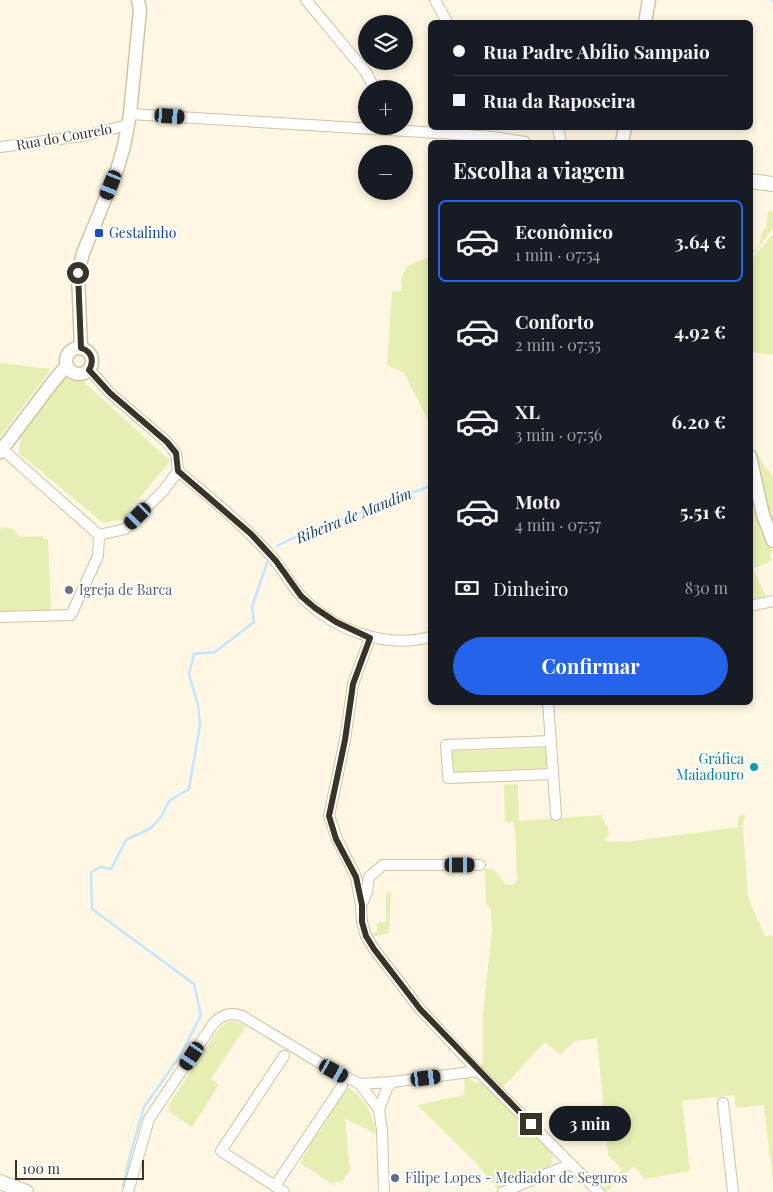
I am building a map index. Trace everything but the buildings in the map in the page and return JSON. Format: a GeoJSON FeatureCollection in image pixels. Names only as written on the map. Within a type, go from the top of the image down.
{"type":"FeatureCollection","features":[{"type":"Feature","properties":{"kind":"main road"},"geometry":{"type":"LineString","coordinates":[[753,181],[773,184]]}},
{"type":"Feature","properties":{"kind":"main road"},"geometry":{"type":"LineString","coordinates":[[753,189],[773,192]]}},
{"type":"Feature","properties":{"kind":"main road"},"geometry":{"type":"LineString","coordinates":[[0,1182],[26,1192]]}},
{"type":"Feature","properties":{"kind":"street"},"geometry":{"type":"LineString","coordinates":[[81,348],[78,284],[80,263],[117,170],[129,120],[140,10],[138,0]]}},
{"type":"Feature","properties":{"kind":"street"},"geometry":{"type":"LineString","coordinates":[[306,0],[366,71],[370,80]]}},
{"type":"Feature","properties":{"kind":"street"},"geometry":{"type":"LineString","coordinates":[[435,0],[446,20]]}},
{"type":"Feature","properties":{"kind":"street"},"geometry":{"type":"LineString","coordinates":[[645,20],[649,0]]}},
{"type":"Feature","properties":{"kind":"street","name":"Rua do Courelo"},"geometry":{"type":"LineString","coordinates":[[0,147],[82,136],[129,120],[358,126]]}},
{"type":"Feature","properties":{"kind":"street","name":"Rua do Courelo"},"geometry":{"type":"LineString","coordinates":[[413,130],[513,140]]}},
{"type":"Feature","properties":{"kind":"street"},"geometry":{"type":"LineString","coordinates":[[81,348],[88,351],[92,357],[92,362],[89,370],[83,374],[78,374],[70,371],[66,360],[70,352],[81,348]]}},
{"type":"Feature","properties":{"kind":"street"},"geometry":{"type":"LineString","coordinates":[[67,365],[1,450],[99,535]]}},
{"type":"Feature","properties":{"kind":"street"},"geometry":{"type":"LineString","coordinates":[[89,370],[110,393],[167,442],[176,453],[178,471],[164,490],[125,529],[99,535]]}},
{"type":"Feature","properties":{"kind":"street"},"geometry":{"type":"LineString","coordinates":[[753,470],[763,515],[773,541]]}},
{"type":"Feature","properties":{"kind":"street"},"geometry":{"type":"LineString","coordinates":[[178,471],[251,534],[276,561],[301,596],[336,622],[370,638],[392,641],[428,637]]}},
{"type":"Feature","properties":{"kind":"street"},"geometry":{"type":"LineString","coordinates":[[0,617],[71,615],[98,556],[99,535]]}},
{"type":"Feature","properties":{"kind":"street"},"geometry":{"type":"LineString","coordinates":[[753,605],[773,601]]}},
{"type":"Feature","properties":{"kind":"street"},"geometry":{"type":"LineString","coordinates":[[370,638],[353,684],[345,740],[329,816],[336,839],[356,877],[362,905],[364,929],[374,949],[420,1009],[478,1071],[599,1192]]}},
{"type":"Feature","properties":{"kind":"street"},"geometry":{"type":"LineString","coordinates":[[548,705],[556,814]]}},
{"type":"Feature","properties":{"kind":"street"},"geometry":{"type":"LineString","coordinates":[[551,741],[446,745],[448,778],[553,774]]}},
{"type":"Feature","properties":{"kind":"street"},"geometry":{"type":"LineString","coordinates":[[362,905],[367,892],[369,877],[383,865],[480,865]]}},
{"type":"Feature","properties":{"kind":"street"},"geometry":{"type":"LineString","coordinates":[[128,1192],[149,1119],[213,1024],[224,1016],[232,1014],[242,1016],[325,1066],[360,1084],[379,1110],[382,1130],[384,1192]]}},
{"type":"Feature","properties":{"kind":"street"},"geometry":{"type":"LineString","coordinates":[[284,1056],[221,1151],[279,1189],[342,1086]]}},
{"type":"Feature","properties":{"kind":"street"},"geometry":{"type":"LineString","coordinates":[[360,1084],[392,1082],[478,1071]]}},
{"type":"Feature","properties":{"kind":"street"},"geometry":{"type":"LineString","coordinates":[[379,1110],[387,1088],[392,1082]]}},
{"type":"Feature","properties":{"kind":"street"},"geometry":{"type":"LineString","coordinates":[[723,1102],[733,1192]]}},
{"type":"Feature","properties":{"kind":"street"},"geometry":{"type":"LineString","coordinates":[[503,1192],[571,1164]]}},
{"type":"Feature","properties":{"kind":"green space"},"geometry":{"type":"Polygon","coordinates":[[[768,211],[773,211],[773,229],[753,254],[753,250],[759,246],[763,229],[766,229],[768,211]]]}},
{"type":"Feature","properties":{"kind":"green space"},"geometry":{"type":"Polygon","coordinates":[[[773,234],[773,355],[753,352],[753,257],[773,234]]]}},
{"type":"Feature","properties":{"kind":"green space"},"geometry":{"type":"Polygon","coordinates":[[[428,258],[428,420],[404,373],[387,365],[392,291],[402,291],[401,279],[408,265],[428,258]]]}},
{"type":"Feature","properties":{"kind":"green space"},"geometry":{"type":"Polygon","coordinates":[[[0,363],[51,369],[0,437],[0,363]]]}},
{"type":"Feature","properties":{"kind":"green space"},"geometry":{"type":"Polygon","coordinates":[[[67,375],[83,381],[170,461],[126,514],[125,519],[103,523],[19,453],[21,432],[67,375]]]}},
{"type":"Feature","properties":{"kind":"green space"},"geometry":{"type":"Polygon","coordinates":[[[756,451],[773,476],[773,530],[765,505],[756,451]]]}},
{"type":"Feature","properties":{"kind":"green space"},"geometry":{"type":"Polygon","coordinates":[[[753,487],[762,526],[772,551],[770,555],[772,561],[753,569],[753,487]]]}},
{"type":"Feature","properties":{"kind":"green space"},"geometry":{"type":"Polygon","coordinates":[[[4,527],[13,529],[20,537],[43,536],[43,539],[48,539],[51,611],[0,613],[0,529],[4,527]]]}},
{"type":"Feature","properties":{"kind":"green space"},"geometry":{"type":"Polygon","coordinates":[[[753,569],[767,599],[753,602],[753,569]]]}},
{"type":"Feature","properties":{"kind":"green space"},"geometry":{"type":"Polygon","coordinates":[[[544,748],[546,750],[547,766],[545,768],[456,772],[453,770],[452,753],[454,751],[544,748]]]}},
{"type":"Feature","properties":{"kind":"green space"},"geometry":{"type":"Polygon","coordinates":[[[518,784],[519,821],[601,815],[608,828],[609,836],[605,838],[606,842],[634,841],[738,827],[738,816],[745,815],[743,827],[748,897],[765,936],[773,935],[773,1185],[764,1105],[736,1108],[734,1095],[682,1101],[690,1171],[645,1179],[634,1166],[606,1192],[603,1189],[622,1169],[608,1155],[597,1038],[575,1041],[560,1055],[545,1042],[502,1088],[480,1066],[483,1061],[483,1013],[492,931],[491,910],[486,903],[485,869],[493,869],[506,884],[512,885],[517,881],[515,829],[513,822],[505,822],[504,785],[518,784]]]}},
{"type":"Feature","properties":{"kind":"green space"},"geometry":{"type":"Polygon","coordinates":[[[386,892],[391,893],[389,933],[372,937],[370,934],[377,932],[377,923],[386,922],[386,892]]]}},
{"type":"Feature","properties":{"kind":"green space"},"geometry":{"type":"Polygon","coordinates":[[[234,1021],[246,1026],[211,1079],[219,1085],[192,1127],[168,1111],[170,1108],[168,1106],[220,1027],[234,1021]]]}},
{"type":"Feature","properties":{"kind":"green space"},"geometry":{"type":"Polygon","coordinates":[[[464,1079],[470,1079],[477,1083],[478,1081],[491,1089],[552,1152],[552,1160],[549,1167],[532,1177],[497,1189],[474,1161],[417,1105],[465,1095],[464,1079]]]}},
{"type":"Feature","properties":{"kind":"green space"},"geometry":{"type":"Polygon","coordinates":[[[346,1086],[358,1095],[367,1107],[373,1120],[376,1135],[360,1125],[345,1119],[350,1170],[341,1183],[337,1181],[334,1185],[300,1163],[309,1148],[306,1146],[316,1132],[319,1133],[328,1119],[326,1117],[346,1086]]]}},
{"type":"Feature","properties":{"kind":"waterway","name":"Ribeira de Mandim"},"geometry":{"type":"LineString","coordinates":[[277,546],[428,487]]}},
{"type":"Feature","properties":{"kind":"waterway"},"geometry":{"type":"LineString","coordinates":[[123,1185],[144,1107],[180,1056],[201,1015],[194,984],[92,909],[91,872],[101,867],[111,869],[126,840],[151,828],[161,817],[169,801],[189,789],[200,725],[198,705],[189,674],[194,654],[215,652],[254,622],[252,607],[267,563]]}},
{"type":"Feature","properties":{"kind":"place","name":"Gestalinho"},"geometry":{"type":"Point","coordinates":[99,233]}},
{"type":"Feature","properties":{"kind":"place","name":"Igreja de Barca"},"geometry":{"type":"Point","coordinates":[69,590]}},
{"type":"Feature","properties":{"kind":"place","name":"Gráfica Maiadouro"},"geometry":{"type":"Point","coordinates":[754,767]}},
{"type":"Feature","properties":{"kind":"place","name":"Filipe Lopes - Mediador de Seguros"},"geometry":{"type":"Point","coordinates":[395,1178]}},
{"type":"Feature","properties":{"kind":"route"},"geometry":{"type":"LineString","coordinates":[[78,273],[81,348],[88,351],[92,357],[89,370],[110,393],[167,442],[176,453],[178,471],[251,534],[276,561],[301,596],[336,622],[370,638],[353,684],[345,740],[329,816],[336,839],[356,877],[362,905],[362,922],[366,936],[420,1009],[531,1124]]}}]}
